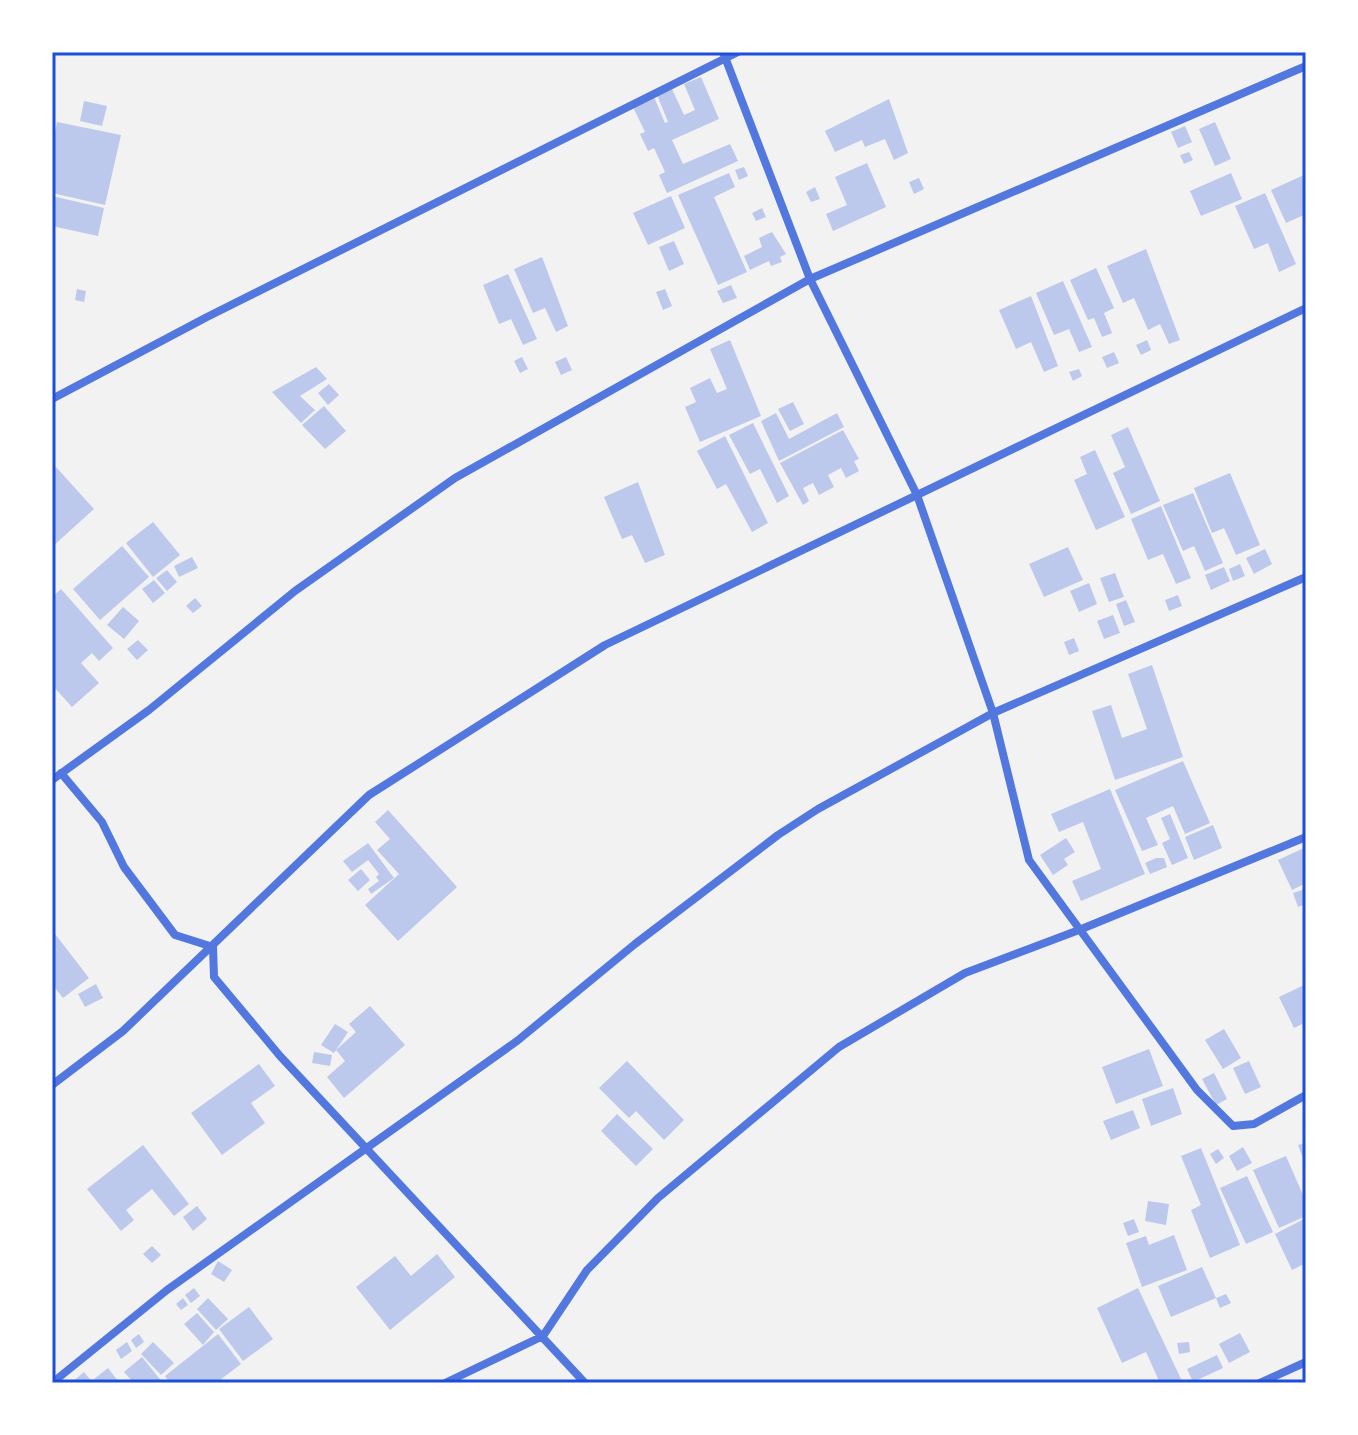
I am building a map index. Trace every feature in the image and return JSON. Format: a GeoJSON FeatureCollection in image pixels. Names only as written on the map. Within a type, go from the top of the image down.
{"type":"FeatureCollection","features":[{"type":"Feature","properties":{"kind":"street"},"geometry":{"type":"LineString","coordinates":[[52,399],[724,55],[738,52]]}},
{"type":"Feature","properties":{"kind":"street"},"geometry":{"type":"LineString","coordinates":[[724,55],[810,279],[917,495],[993,713],[1029,860],[1197,1090],[1233,1126],[1254,1124],[1306,1095]]}},
{"type":"Feature","properties":{"kind":"street"},"geometry":{"type":"LineString","coordinates":[[52,780],[149,710],[295,591],[455,478],[810,279],[1306,66]]}},
{"type":"Feature","properties":{"kind":"street"},"geometry":{"type":"LineString","coordinates":[[52,1085],[123,1031],[369,795],[605,645],[1304,309]]}},
{"type":"Feature","properties":{"kind":"street"},"geometry":{"type":"LineString","coordinates":[[52,1383],[167,1290],[517,1041],[635,944],[778,835],[818,809],[993,713],[1306,577]]}},
{"type":"Feature","properties":{"kind":"street"},"geometry":{"type":"LineString","coordinates":[[61,773],[102,822],[124,867],[175,935],[213,947]]}},
{"type":"Feature","properties":{"kind":"street"},"geometry":{"type":"LineString","coordinates":[[445,1383],[543,1336],[587,1270],[658,1198],[839,1047],[965,973],[1306,837]]}},
{"type":"Feature","properties":{"kind":"street"},"geometry":{"type":"LineString","coordinates":[[213,947],[214,977],[280,1056],[585,1383]]}},
{"type":"Feature","properties":{"kind":"street"},"geometry":{"type":"LineString","coordinates":[[1260,1383],[1306,1362]]}},
{"type":"Feature","properties":{"kind":"building"},"geometry":{"type":"Polygon","coordinates":[[[701,77],[719,119],[672,140],[683,164],[730,144],[738,161],[667,193],[659,175],[665,172],[654,148],[648,151],[640,134],[645,132],[633,107],[654,97],[665,123],[668,122],[657,95],[672,89],[684,115],[695,110],[684,84],[701,77]]]}},
{"type":"Feature","properties":{"kind":"building"},"geometry":{"type":"Polygon","coordinates":[[[889,99],[908,153],[894,160],[885,139],[865,147],[862,140],[835,152],[825,131],[889,99]]]}},
{"type":"Feature","properties":{"kind":"building"},"geometry":{"type":"Polygon","coordinates":[[[84,101],[107,106],[102,126],[80,121],[84,101]]]}},
{"type":"Feature","properties":{"kind":"building"},"geometry":{"type":"Polygon","coordinates":[[[57,122],[121,135],[105,205],[52,193],[52,146],[57,122]]]}},
{"type":"Feature","properties":{"kind":"building"},"geometry":{"type":"Polygon","coordinates":[[[1215,122],[1231,159],[1215,166],[1199,129],[1215,122]]]}},
{"type":"Feature","properties":{"kind":"building"},"geometry":{"type":"Polygon","coordinates":[[[1185,126],[1192,142],[1178,148],[1171,132],[1185,126]]]}},
{"type":"Feature","properties":{"kind":"building"},"geometry":{"type":"Polygon","coordinates":[[[1189,152],[1193,160],[1184,164],[1180,155],[1189,152]]]}},
{"type":"Feature","properties":{"kind":"building"},"geometry":{"type":"Polygon","coordinates":[[[867,163],[886,207],[833,231],[826,214],[847,205],[835,177],[867,163]]]}},
{"type":"Feature","properties":{"kind":"building"},"geometry":{"type":"Polygon","coordinates":[[[744,167],[748,176],[739,180],[735,170],[744,167]]]}},
{"type":"Feature","properties":{"kind":"building"},"geometry":{"type":"Polygon","coordinates":[[[729,173],[735,187],[714,197],[747,272],[718,285],[678,195],[729,173]]]}},
{"type":"Feature","properties":{"kind":"building"},"geometry":{"type":"Polygon","coordinates":[[[1231,173],[1242,199],[1201,216],[1190,191],[1231,173]]]}},
{"type":"Feature","properties":{"kind":"building"},"geometry":{"type":"Polygon","coordinates":[[[1306,174],[1306,214],[1286,223],[1271,190],[1306,174]]]}},
{"type":"Feature","properties":{"kind":"building"},"geometry":{"type":"Polygon","coordinates":[[[919,178],[924,189],[914,194],[909,182],[919,178]]]}},
{"type":"Feature","properties":{"kind":"building"},"geometry":{"type":"Polygon","coordinates":[[[815,187],[820,199],[811,202],[806,192],[815,187]]]}},
{"type":"Feature","properties":{"kind":"building"},"geometry":{"type":"Polygon","coordinates":[[[1265,193],[1296,264],[1279,272],[1268,243],[1254,249],[1235,206],[1265,193]]]}},
{"type":"Feature","properties":{"kind":"building"},"geometry":{"type":"Polygon","coordinates":[[[52,196],[104,208],[98,236],[52,226],[52,196]]]}},
{"type":"Feature","properties":{"kind":"building"},"geometry":{"type":"Polygon","coordinates":[[[671,196],[685,228],[648,245],[633,213],[671,196]]]}},
{"type":"Feature","properties":{"kind":"building"},"geometry":{"type":"Polygon","coordinates":[[[762,208],[766,217],[756,221],[752,213],[762,208]]]}},
{"type":"Feature","properties":{"kind":"building"},"geometry":{"type":"Polygon","coordinates":[[[772,232],[786,254],[780,257],[782,262],[771,266],[769,261],[750,270],[744,256],[762,247],[759,238],[772,232]]]}},
{"type":"Feature","properties":{"kind":"building"},"geometry":{"type":"Polygon","coordinates":[[[674,241],[684,264],[669,271],[659,247],[674,241]]]}},
{"type":"Feature","properties":{"kind":"building"},"geometry":{"type":"Polygon","coordinates":[[[1146,249],[1180,340],[1169,344],[1160,324],[1148,330],[1134,298],[1123,303],[1107,266],[1146,249]]]}},
{"type":"Feature","properties":{"kind":"building"},"geometry":{"type":"Polygon","coordinates":[[[542,257],[568,326],[556,332],[545,308],[533,313],[514,269],[542,257]]]}},
{"type":"Feature","properties":{"kind":"building"},"geometry":{"type":"Polygon","coordinates":[[[1096,268],[1114,308],[1104,313],[1112,333],[1102,337],[1094,318],[1088,320],[1070,280],[1096,268]]]}},
{"type":"Feature","properties":{"kind":"building"},"geometry":{"type":"Polygon","coordinates":[[[508,274],[537,339],[523,345],[511,319],[499,324],[483,285],[508,274]]]}},
{"type":"Feature","properties":{"kind":"building"},"geometry":{"type":"Polygon","coordinates":[[[1063,281],[1092,347],[1079,352],[1069,329],[1054,335],[1036,293],[1063,281]]]}},
{"type":"Feature","properties":{"kind":"building"},"geometry":{"type":"Polygon","coordinates":[[[731,285],[737,298],[723,303],[717,291],[731,285]]]}},
{"type":"Feature","properties":{"kind":"building"},"geometry":{"type":"Polygon","coordinates":[[[77,289],[86,291],[84,302],[75,300],[77,289]]]}},
{"type":"Feature","properties":{"kind":"building"},"geometry":{"type":"Polygon","coordinates":[[[665,289],[672,306],[663,310],[656,292],[665,289]]]}},
{"type":"Feature","properties":{"kind":"building"},"geometry":{"type":"Polygon","coordinates":[[[1031,296],[1058,366],[1044,372],[1031,342],[1016,349],[999,310],[1031,296]]]}},
{"type":"Feature","properties":{"kind":"building"},"geometry":{"type":"Polygon","coordinates":[[[730,340],[761,416],[700,442],[685,407],[696,402],[690,388],[710,378],[717,393],[727,389],[710,349],[730,340]]]}},
{"type":"Feature","properties":{"kind":"building"},"geometry":{"type":"Polygon","coordinates":[[[1147,340],[1151,350],[1141,355],[1136,345],[1147,340]]]}},
{"type":"Feature","properties":{"kind":"building"},"geometry":{"type":"Polygon","coordinates":[[[1114,352],[1119,363],[1107,368],[1102,357],[1114,352]]]}},
{"type":"Feature","properties":{"kind":"building"},"geometry":{"type":"Polygon","coordinates":[[[522,357],[528,369],[520,373],[514,361],[522,357]]]}},
{"type":"Feature","properties":{"kind":"building"},"geometry":{"type":"Polygon","coordinates":[[[566,357],[572,370],[561,375],[555,362],[566,357]]]}},
{"type":"Feature","properties":{"kind":"building"},"geometry":{"type":"Polygon","coordinates":[[[316,367],[327,379],[300,396],[315,410],[301,423],[272,392],[316,367]]]}},
{"type":"Feature","properties":{"kind":"building"},"geometry":{"type":"Polygon","coordinates":[[[1079,369],[1082,376],[1073,381],[1069,372],[1079,369]]]}},
{"type":"Feature","properties":{"kind":"building"},"geometry":{"type":"Polygon","coordinates":[[[329,384],[339,395],[328,405],[318,393],[329,384]]]}},
{"type":"Feature","properties":{"kind":"building"},"geometry":{"type":"Polygon","coordinates":[[[793,402],[804,424],[790,431],[778,409],[793,402]]]}},
{"type":"Feature","properties":{"kind":"building"},"geometry":{"type":"Polygon","coordinates":[[[324,406],[346,431],[325,449],[302,425],[324,406]]]}},
{"type":"Feature","properties":{"kind":"building"},"geometry":{"type":"Polygon","coordinates":[[[776,413],[789,439],[837,413],[844,427],[779,461],[761,421],[776,413]]]}},
{"type":"Feature","properties":{"kind":"building"},"geometry":{"type":"Polygon","coordinates":[[[753,423],[789,496],[777,503],[760,469],[750,474],[729,435],[753,423]]]}},
{"type":"Feature","properties":{"kind":"building"},"geometry":{"type":"Polygon","coordinates":[[[1128,427],[1160,501],[1131,514],[1113,473],[1125,467],[1111,435],[1128,427]]]}},
{"type":"Feature","properties":{"kind":"building"},"geometry":{"type":"Polygon","coordinates":[[[843,430],[859,459],[854,461],[859,471],[846,478],[841,468],[828,475],[834,487],[819,495],[813,483],[803,488],[809,501],[803,505],[780,463],[843,430]]]}},
{"type":"Feature","properties":{"kind":"building"},"geometry":{"type":"Polygon","coordinates":[[[725,436],[768,523],[752,532],[726,484],[717,489],[697,451],[725,436]]]}},
{"type":"Feature","properties":{"kind":"building"},"geometry":{"type":"Polygon","coordinates":[[[1095,450],[1125,517],[1096,530],[1074,480],[1087,474],[1080,457],[1095,450]]]}},
{"type":"Feature","properties":{"kind":"building"},"geometry":{"type":"Polygon","coordinates":[[[56,467],[94,509],[52,547],[52,470],[56,467]]]}},
{"type":"Feature","properties":{"kind":"building"},"geometry":{"type":"Polygon","coordinates":[[[1230,473],[1260,545],[1236,555],[1224,528],[1212,533],[1194,488],[1230,473]]]}},
{"type":"Feature","properties":{"kind":"building"},"geometry":{"type":"Polygon","coordinates":[[[638,482],[665,555],[645,563],[632,535],[622,539],[604,497],[638,482]]]}},
{"type":"Feature","properties":{"kind":"building"},"geometry":{"type":"Polygon","coordinates":[[[1193,493],[1223,563],[1205,571],[1194,546],[1183,551],[1163,505],[1193,493]]]}},
{"type":"Feature","properties":{"kind":"building"},"geometry":{"type":"Polygon","coordinates":[[[1161,506],[1191,578],[1176,584],[1163,554],[1148,560],[1131,519],[1161,506]]]}},
{"type":"Feature","properties":{"kind":"building"},"geometry":{"type":"Polygon","coordinates":[[[153,522],[180,555],[153,577],[126,543],[153,522]]]}},
{"type":"Feature","properties":{"kind":"building"},"geometry":{"type":"Polygon","coordinates":[[[122,546],[149,577],[100,620],[73,589],[122,546]]]}},
{"type":"Feature","properties":{"kind":"building"},"geometry":{"type":"Polygon","coordinates":[[[1068,547],[1083,580],[1044,597],[1029,564],[1068,547]]]}},
{"type":"Feature","properties":{"kind":"building"},"geometry":{"type":"Polygon","coordinates":[[[1265,549],[1272,564],[1254,574],[1246,558],[1265,549]]]}},
{"type":"Feature","properties":{"kind":"building"},"geometry":{"type":"Polygon","coordinates":[[[192,557],[198,568],[179,577],[174,566],[192,557]]]}},
{"type":"Feature","properties":{"kind":"building"},"geometry":{"type":"Polygon","coordinates":[[[1240,564],[1245,576],[1233,581],[1229,569],[1240,564]]]}},
{"type":"Feature","properties":{"kind":"building"},"geometry":{"type":"Polygon","coordinates":[[[1224,567],[1230,581],[1211,590],[1205,575],[1224,567]]]}},
{"type":"Feature","properties":{"kind":"building"},"geometry":{"type":"Polygon","coordinates":[[[167,570],[177,582],[167,591],[156,578],[167,570]]]}},
{"type":"Feature","properties":{"kind":"building"},"geometry":{"type":"Polygon","coordinates":[[[1115,573],[1124,597],[1109,602],[1100,578],[1115,573]]]}},
{"type":"Feature","properties":{"kind":"building"},"geometry":{"type":"Polygon","coordinates":[[[154,580],[165,593],[153,603],[142,589],[154,580]]]}},
{"type":"Feature","properties":{"kind":"building"},"geometry":{"type":"Polygon","coordinates":[[[1089,583],[1097,604],[1079,612],[1070,591],[1089,583]]]}},
{"type":"Feature","properties":{"kind":"building"},"geometry":{"type":"Polygon","coordinates":[[[61,589],[113,648],[99,661],[92,653],[81,663],[99,683],[72,707],[52,685],[52,597],[61,589]]]}},
{"type":"Feature","properties":{"kind":"building"},"geometry":{"type":"Polygon","coordinates":[[[1178,595],[1182,606],[1169,611],[1165,600],[1178,595]]]}},
{"type":"Feature","properties":{"kind":"building"},"geometry":{"type":"Polygon","coordinates":[[[195,598],[202,606],[193,613],[186,606],[195,598]]]}},
{"type":"Feature","properties":{"kind":"building"},"geometry":{"type":"Polygon","coordinates":[[[1126,600],[1135,622],[1124,626],[1116,604],[1126,600]]]}},
{"type":"Feature","properties":{"kind":"building"},"geometry":{"type":"Polygon","coordinates":[[[123,607],[139,621],[124,639],[107,625],[123,607]]]}},
{"type":"Feature","properties":{"kind":"building"},"geometry":{"type":"Polygon","coordinates":[[[1113,615],[1120,633],[1104,639],[1097,621],[1113,615]]]}},
{"type":"Feature","properties":{"kind":"building"},"geometry":{"type":"Polygon","coordinates":[[[1074,638],[1079,651],[1069,655],[1064,642],[1074,638]]]}},
{"type":"Feature","properties":{"kind":"building"},"geometry":{"type":"Polygon","coordinates":[[[138,640],[148,650],[137,660],[127,649],[138,640]]]}},
{"type":"Feature","properties":{"kind":"building"},"geometry":{"type":"Polygon","coordinates":[[[1152,665],[1183,757],[1115,780],[1092,711],[1111,705],[1122,738],[1147,729],[1128,674],[1152,665]]]}},
{"type":"Feature","properties":{"kind":"building"},"geometry":{"type":"Polygon","coordinates":[[[1183,761],[1210,823],[1185,834],[1173,806],[1146,818],[1158,845],[1142,851],[1115,790],[1183,761]]]}},
{"type":"Feature","properties":{"kind":"building"},"geometry":{"type":"Polygon","coordinates":[[[1110,789],[1145,874],[1081,901],[1072,881],[1101,869],[1083,822],[1059,832],[1051,814],[1110,789]]]}},
{"type":"Feature","properties":{"kind":"building"},"geometry":{"type":"Polygon","coordinates":[[[388,810],[457,887],[398,941],[365,905],[399,874],[377,850],[390,839],[375,822],[388,810]]]}},
{"type":"Feature","properties":{"kind":"building"},"geometry":{"type":"Polygon","coordinates":[[[1170,814],[1188,858],[1172,865],[1162,843],[1170,839],[1161,818],[1170,814]]]}},
{"type":"Feature","properties":{"kind":"building"},"geometry":{"type":"Polygon","coordinates":[[[1213,825],[1222,848],[1194,860],[1185,837],[1213,825]]]}},
{"type":"Feature","properties":{"kind":"building"},"geometry":{"type":"Polygon","coordinates":[[[1066,838],[1075,852],[1064,859],[1068,865],[1053,875],[1040,855],[1066,838]]]}},
{"type":"Feature","properties":{"kind":"building"},"geometry":{"type":"Polygon","coordinates":[[[368,843],[394,878],[371,894],[368,889],[379,881],[376,877],[379,874],[368,860],[352,872],[343,861],[368,843]]]}},
{"type":"Feature","properties":{"kind":"building"},"geometry":{"type":"Polygon","coordinates":[[[1306,847],[1306,883],[1292,890],[1278,860],[1306,847]]]}},
{"type":"Feature","properties":{"kind":"building"},"geometry":{"type":"Polygon","coordinates":[[[1164,858],[1167,867],[1150,874],[1145,863],[1164,858]]]}},
{"type":"Feature","properties":{"kind":"building"},"geometry":{"type":"Polygon","coordinates":[[[361,869],[370,880],[358,891],[348,880],[361,869]]]}},
{"type":"Feature","properties":{"kind":"building"},"geometry":{"type":"Polygon","coordinates":[[[1305,889],[1306,904],[1298,907],[1293,893],[1305,889]]]}},
{"type":"Feature","properties":{"kind":"building"},"geometry":{"type":"Polygon","coordinates":[[[52,930],[89,978],[63,998],[52,984],[52,930]]]}},
{"type":"Feature","properties":{"kind":"building"},"geometry":{"type":"Polygon","coordinates":[[[96,984],[103,998],[85,1007],[78,994],[96,984]]]}},
{"type":"Feature","properties":{"kind":"building"},"geometry":{"type":"Polygon","coordinates":[[[1306,984],[1306,1022],[1294,1028],[1279,997],[1306,984]]]}},
{"type":"Feature","properties":{"kind":"building"},"geometry":{"type":"Polygon","coordinates":[[[370,1006],[405,1045],[344,1098],[327,1077],[345,1061],[336,1050],[356,1032],[349,1024],[370,1006]]]}},
{"type":"Feature","properties":{"kind":"building"},"geometry":{"type":"Polygon","coordinates":[[[335,1024],[348,1032],[334,1053],[321,1045],[335,1024]]]}},
{"type":"Feature","properties":{"kind":"building"},"geometry":{"type":"Polygon","coordinates":[[[1224,1029],[1241,1058],[1223,1069],[1205,1040],[1224,1029]]]}},
{"type":"Feature","properties":{"kind":"building"},"geometry":{"type":"Polygon","coordinates":[[[1149,1049],[1163,1086],[1116,1104],[1102,1067],[1149,1049]]]}},
{"type":"Feature","properties":{"kind":"building"},"geometry":{"type":"Polygon","coordinates":[[[314,1052],[332,1055],[330,1066],[312,1063],[314,1052]]]}},
{"type":"Feature","properties":{"kind":"building"},"geometry":{"type":"Polygon","coordinates":[[[627,1061],[684,1120],[664,1140],[636,1111],[629,1118],[599,1088],[627,1061]]]}},
{"type":"Feature","properties":{"kind":"building"},"geometry":{"type":"Polygon","coordinates":[[[1249,1061],[1261,1087],[1245,1094],[1233,1068],[1249,1061]]]}},
{"type":"Feature","properties":{"kind":"building"},"geometry":{"type":"Polygon","coordinates":[[[259,1064],[275,1086],[251,1103],[265,1123],[222,1155],[191,1113],[259,1064]]]}},
{"type":"Feature","properties":{"kind":"building"},"geometry":{"type":"Polygon","coordinates":[[[1214,1073],[1227,1099],[1216,1105],[1202,1079],[1214,1073]]]}},
{"type":"Feature","properties":{"kind":"building"},"geometry":{"type":"Polygon","coordinates":[[[1173,1088],[1182,1114],[1151,1126],[1142,1099],[1173,1088]]]}},
{"type":"Feature","properties":{"kind":"building"},"geometry":{"type":"Polygon","coordinates":[[[1133,1110],[1140,1128],[1111,1140],[1103,1121],[1133,1110]]]}},
{"type":"Feature","properties":{"kind":"building"},"geometry":{"type":"Polygon","coordinates":[[[617,1114],[653,1149],[636,1166],[601,1131],[617,1114]]]}},
{"type":"Feature","properties":{"kind":"building"},"geometry":{"type":"Polygon","coordinates":[[[1306,1143],[1306,1166],[1298,1145],[1306,1143]]]}},
{"type":"Feature","properties":{"kind":"building"},"geometry":{"type":"Polygon","coordinates":[[[143,1145],[189,1204],[174,1216],[152,1189],[126,1210],[134,1220],[121,1231],[87,1189],[143,1145]]]}},
{"type":"Feature","properties":{"kind":"building"},"geometry":{"type":"Polygon","coordinates":[[[1243,1147],[1252,1163],[1237,1171],[1229,1156],[1243,1147]]]}},
{"type":"Feature","properties":{"kind":"building"},"geometry":{"type":"Polygon","coordinates":[[[1201,1148],[1240,1245],[1210,1258],[1191,1210],[1201,1205],[1181,1156],[1201,1148]]]}},
{"type":"Feature","properties":{"kind":"building"},"geometry":{"type":"Polygon","coordinates":[[[1218,1149],[1224,1158],[1216,1164],[1210,1154],[1218,1149]]]}},
{"type":"Feature","properties":{"kind":"building"},"geometry":{"type":"Polygon","coordinates":[[[1286,1156],[1306,1202],[1306,1216],[1279,1228],[1253,1170],[1286,1156]]]}},
{"type":"Feature","properties":{"kind":"building"},"geometry":{"type":"Polygon","coordinates":[[[1247,1176],[1273,1232],[1246,1244],[1220,1188],[1247,1176]]]}},
{"type":"Feature","properties":{"kind":"building"},"geometry":{"type":"Polygon","coordinates":[[[1148,1201],[1169,1204],[1166,1225],[1145,1221],[1148,1201]]]}},
{"type":"Feature","properties":{"kind":"building"},"geometry":{"type":"Polygon","coordinates":[[[197,1206],[207,1219],[193,1231],[183,1217],[197,1206]]]}},
{"type":"Feature","properties":{"kind":"building"},"geometry":{"type":"Polygon","coordinates":[[[1306,1218],[1306,1263],[1292,1270],[1275,1234],[1306,1218]]]}},
{"type":"Feature","properties":{"kind":"building"},"geometry":{"type":"Polygon","coordinates":[[[1134,1219],[1139,1232],[1128,1236],[1123,1223],[1134,1219]]]}},
{"type":"Feature","properties":{"kind":"building"},"geometry":{"type":"Polygon","coordinates":[[[1174,1235],[1187,1270],[1142,1287],[1126,1243],[1146,1236],[1149,1245],[1174,1235]]]}},
{"type":"Feature","properties":{"kind":"building"},"geometry":{"type":"Polygon","coordinates":[[[152,1246],[161,1255],[152,1263],[143,1254],[152,1246]]]}},
{"type":"Feature","properties":{"kind":"building"},"geometry":{"type":"Polygon","coordinates":[[[437,1254],[455,1277],[390,1330],[356,1287],[395,1256],[411,1276],[437,1254]]]}},
{"type":"Feature","properties":{"kind":"building"},"geometry":{"type":"Polygon","coordinates":[[[218,1261],[232,1270],[224,1282],[211,1274],[218,1261]]]}},
{"type":"Feature","properties":{"kind":"building"},"geometry":{"type":"Polygon","coordinates":[[[1202,1267],[1216,1298],[1171,1317],[1158,1286],[1202,1267]]]}},
{"type":"Feature","properties":{"kind":"building"},"geometry":{"type":"Polygon","coordinates":[[[194,1288],[200,1296],[191,1303],[185,1295],[194,1288]]]}},
{"type":"Feature","properties":{"kind":"building"},"geometry":{"type":"Polygon","coordinates":[[[1138,1288],[1181,1379],[1173,1383],[1160,1383],[1146,1352],[1122,1363],[1097,1308],[1138,1288]]]}},
{"type":"Feature","properties":{"kind":"building"},"geometry":{"type":"Polygon","coordinates":[[[1226,1294],[1231,1303],[1220,1308],[1216,1298],[1226,1294]]]}},
{"type":"Feature","properties":{"kind":"building"},"geometry":{"type":"Polygon","coordinates":[[[183,1298],[188,1305],[181,1310],[176,1304],[183,1298]]]}},
{"type":"Feature","properties":{"kind":"building"},"geometry":{"type":"Polygon","coordinates":[[[208,1298],[228,1319],[216,1330],[197,1309],[208,1298]]]}},
{"type":"Feature","properties":{"kind":"building"},"geometry":{"type":"Polygon","coordinates":[[[249,1307],[273,1339],[243,1361],[219,1329],[249,1307]]]}},
{"type":"Feature","properties":{"kind":"building"},"geometry":{"type":"Polygon","coordinates":[[[197,1313],[214,1332],[203,1345],[184,1324],[197,1313]]]}},
{"type":"Feature","properties":{"kind":"building"},"geometry":{"type":"Polygon","coordinates":[[[1240,1333],[1250,1352],[1229,1363],[1219,1344],[1240,1333]]]}},
{"type":"Feature","properties":{"kind":"building"},"geometry":{"type":"Polygon","coordinates":[[[139,1334],[144,1342],[136,1348],[131,1340],[139,1334]]]}},
{"type":"Feature","properties":{"kind":"building"},"geometry":{"type":"Polygon","coordinates":[[[218,1334],[241,1364],[216,1383],[170,1383],[165,1376],[218,1334]]]}},
{"type":"Feature","properties":{"kind":"building"},"geometry":{"type":"Polygon","coordinates":[[[127,1342],[132,1351],[121,1359],[116,1350],[127,1342]]]}},
{"type":"Feature","properties":{"kind":"building"},"geometry":{"type":"Polygon","coordinates":[[[153,1342],[174,1363],[161,1375],[141,1354],[153,1342]]]}},
{"type":"Feature","properties":{"kind":"building"},"geometry":{"type":"Polygon","coordinates":[[[1189,1342],[1190,1352],[1179,1354],[1177,1343],[1189,1342]]]}},
{"type":"Feature","properties":{"kind":"building"},"geometry":{"type":"Polygon","coordinates":[[[1217,1355],[1223,1368],[1193,1382],[1187,1369],[1217,1355]]]}},
{"type":"Feature","properties":{"kind":"building"},"geometry":{"type":"Polygon","coordinates":[[[142,1357],[163,1383],[134,1383],[124,1372],[142,1357]]]}},
{"type":"Feature","properties":{"kind":"building"},"geometry":{"type":"Polygon","coordinates":[[[108,1368],[118,1381],[97,1383],[94,1379],[108,1368]]]}},
{"type":"Feature","properties":{"kind":"building"},"geometry":{"type":"Polygon","coordinates":[[[84,1372],[93,1383],[71,1383],[84,1372]]]}}]}
